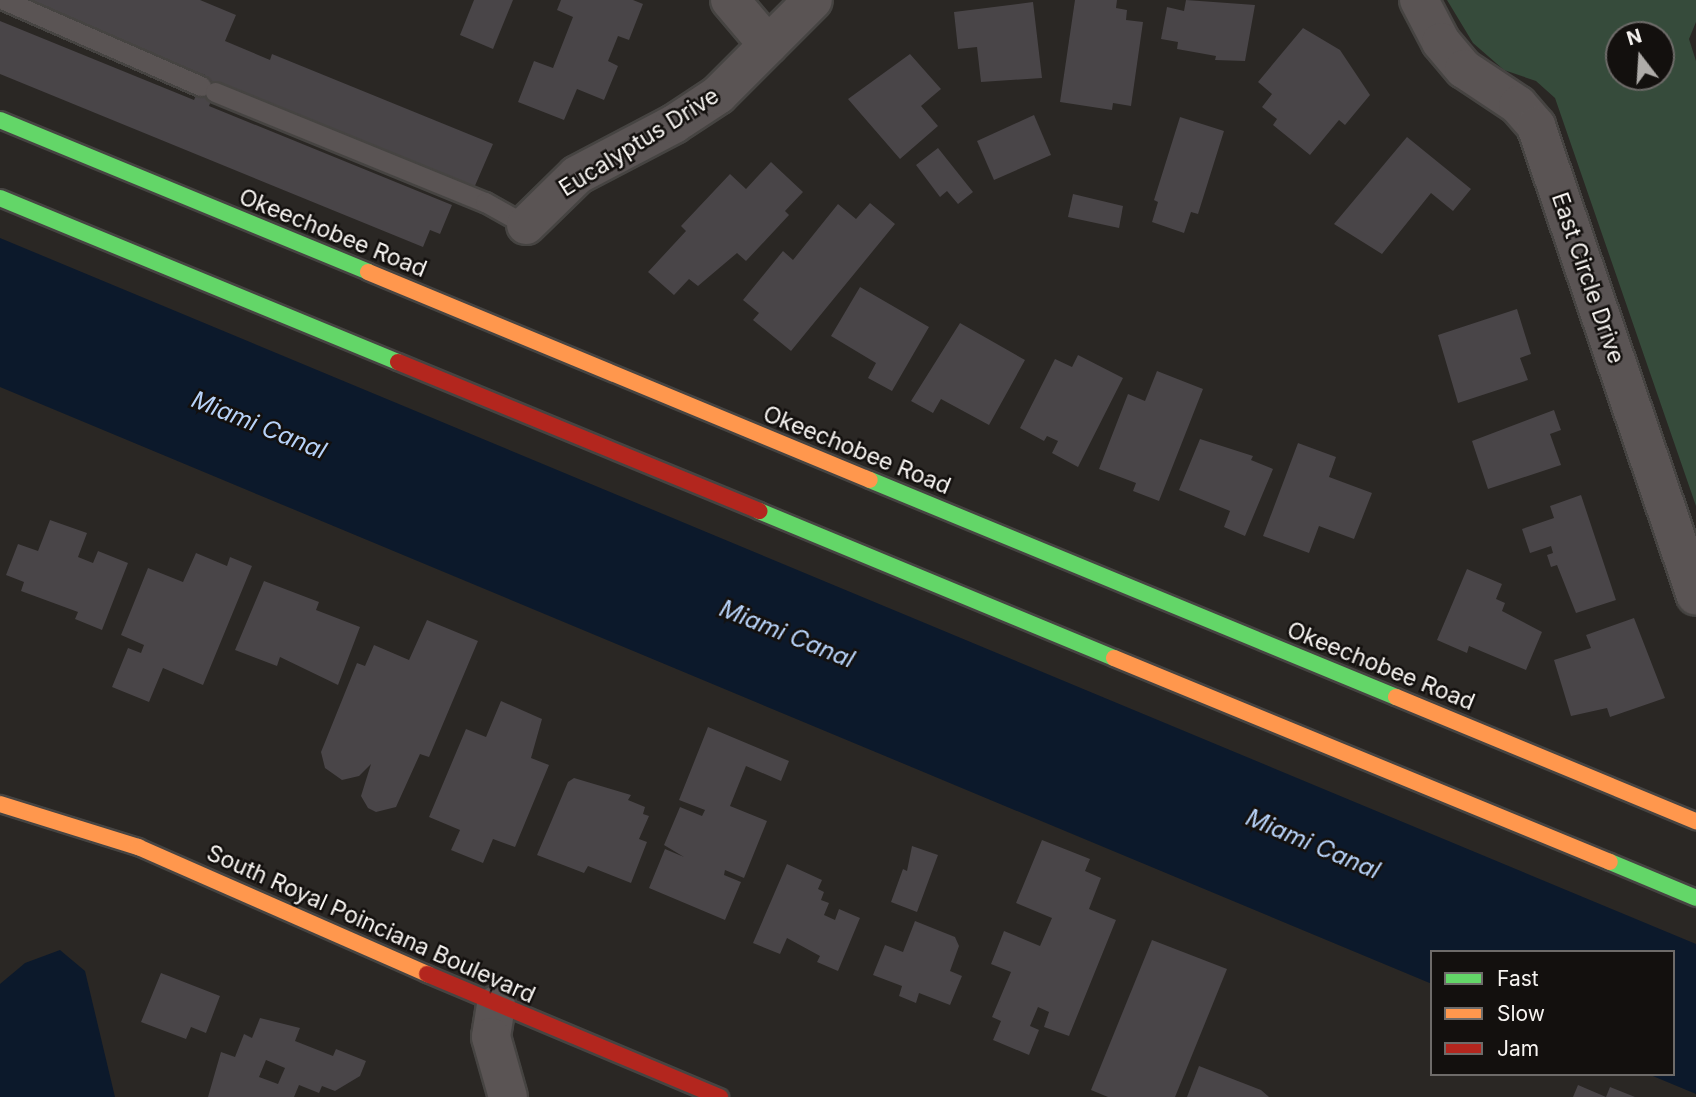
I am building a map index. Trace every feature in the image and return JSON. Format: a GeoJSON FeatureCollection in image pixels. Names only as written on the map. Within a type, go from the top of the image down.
{"type":"FeatureCollection","features":[{"type":"Feature","properties":{"kind":"main road","name":"Okeechobee Road"},"geometry":{"type":"LineString","coordinates":[[0,120],[1696,821]]}},
{"type":"Feature","properties":{"kind":"main road"},"geometry":{"type":"LineString","coordinates":[[0,198],[1696,898]]}},
{"type":"Feature","properties":{"kind":"main road","name":"South Royal Poinciana Boulevard"},"geometry":{"type":"LineString","coordinates":[[0,804],[138,847],[496,1005],[720,1097]]}},
{"type":"Feature","properties":{"kind":"main road"},"geometry":{"type":"LineString","coordinates":[[1649,879],[1696,878]]}},
{"type":"Feature","properties":{"kind":"street"},"geometry":{"type":"LineString","coordinates":[[730,0],[768,45]]}},
{"type":"Feature","properties":{"kind":"street","name":"Eucalyptus Drive"},"geometry":{"type":"LineString","coordinates":[[526,225],[577,175],[710,100],[813,0]]}},
{"type":"Feature","properties":{"kind":"street","name":"East Circle Drive"},"geometry":{"type":"LineString","coordinates":[[1419,0],[1457,62],[1518,105],[1536,126],[1696,596]]}},
{"type":"Feature","properties":{"kind":"street"},"geometry":{"type":"LineString","coordinates":[[496,1005],[491,1037],[508,1097]]}},
{"type":"Feature","properties":{"kind":"lane"},"geometry":{"type":"LineString","coordinates":[[4,0],[208,89],[485,202],[526,225]]}},
{"type":"Feature","properties":{"kind":"green space"},"geometry":{"type":"Polygon","coordinates":[[[1447,0],[1696,0],[1696,22],[1689,39],[1696,61],[1696,506],[1555,98],[1536,81],[1504,70],[1473,43],[1447,0]]]}},
{"type":"Feature","properties":{"kind":"water","name":"Miami Canal"},"geometry":{"type":"Polygon","coordinates":[[[0,238],[1696,944],[1696,1094],[1653,1076],[1675,1076],[1675,950],[1430,950],[1430,983],[0,387],[0,238]]]}},
{"type":"Feature","properties":{"kind":"water"},"geometry":{"type":"Polygon","coordinates":[[[60,950],[85,971],[115,1097],[0,1097],[0,984],[25,963],[60,950]]]}},
{"type":"Feature","properties":{"kind":"building"},"geometry":{"type":"Polygon","coordinates":[[[24,0],[200,0],[236,15],[225,41],[270,60],[272,54],[493,144],[474,188],[218,83],[209,106],[452,205],[440,234],[430,230],[423,247],[0,74],[0,21],[194,100],[205,75],[24,0]]]}},
{"type":"Feature","properties":{"kind":"building"},"geometry":{"type":"Polygon","coordinates":[[[474,0],[513,0],[493,49],[460,35],[474,0]]]}},
{"type":"Feature","properties":{"kind":"building"},"geometry":{"type":"Polygon","coordinates":[[[561,0],[633,0],[643,4],[629,40],[618,36],[608,61],[618,66],[604,100],[577,89],[564,120],[518,102],[534,61],[553,68],[573,17],[557,10],[561,0]]]}},
{"type":"Feature","properties":{"kind":"building"},"geometry":{"type":"Polygon","coordinates":[[[1075,0],[1117,0],[1116,8],[1127,10],[1126,20],[1143,22],[1131,106],[1113,103],[1112,110],[1060,102],[1075,0]]]}},
{"type":"Feature","properties":{"kind":"building"},"geometry":{"type":"Polygon","coordinates":[[[1186,0],[1255,5],[1245,61],[1215,60],[1216,56],[1177,49],[1178,42],[1161,39],[1167,7],[1184,11],[1186,0]]]}},
{"type":"Feature","properties":{"kind":"building"},"geometry":{"type":"Polygon","coordinates":[[[1033,2],[1042,78],[981,82],[977,47],[958,49],[954,12],[1033,2]]]}},
{"type":"Feature","properties":{"kind":"building"},"geometry":{"type":"Polygon","coordinates":[[[1303,28],[1340,50],[1370,95],[1345,125],[1339,120],[1310,155],[1273,125],[1277,119],[1262,107],[1272,94],[1258,82],[1303,28]]]}},
{"type":"Feature","properties":{"kind":"building"},"geometry":{"type":"Polygon","coordinates":[[[910,54],[941,89],[921,106],[938,126],[900,159],[848,99],[910,54]]]}},
{"type":"Feature","properties":{"kind":"building"},"geometry":{"type":"Polygon","coordinates":[[[1034,115],[1051,155],[994,180],[977,141],[1034,115]]]}},
{"type":"Feature","properties":{"kind":"building"},"geometry":{"type":"Polygon","coordinates":[[[1180,117],[1224,131],[1198,214],[1191,212],[1184,233],[1152,222],[1158,202],[1154,200],[1180,117]]]}},
{"type":"Feature","properties":{"kind":"building"},"geometry":{"type":"Polygon","coordinates":[[[1407,137],[1471,189],[1453,211],[1431,193],[1382,254],[1334,224],[1407,137]]]}},
{"type":"Feature","properties":{"kind":"building"},"geometry":{"type":"Polygon","coordinates":[[[938,148],[973,192],[958,204],[947,191],[940,197],[916,165],[938,148]]]}},
{"type":"Feature","properties":{"kind":"building"},"geometry":{"type":"Polygon","coordinates":[[[771,162],[803,192],[785,211],[789,215],[746,261],[737,253],[698,286],[689,279],[674,295],[648,272],[686,231],[681,226],[730,174],[746,189],[771,162]]]}},
{"type":"Feature","properties":{"kind":"building"},"geometry":{"type":"Polygon","coordinates":[[[1073,194],[1123,206],[1119,228],[1068,217],[1073,194]]]}},
{"type":"Feature","properties":{"kind":"building"},"geometry":{"type":"Polygon","coordinates":[[[870,203],[895,224],[791,351],[753,320],[759,313],[743,300],[783,251],[793,260],[838,204],[856,219],[870,203]]]}},
{"type":"Feature","properties":{"kind":"building"},"geometry":{"type":"Polygon","coordinates":[[[860,287],[929,327],[892,391],[868,378],[876,363],[831,336],[860,287]]]}},
{"type":"Feature","properties":{"kind":"building"},"geometry":{"type":"Polygon","coordinates":[[[1517,309],[1531,354],[1520,358],[1528,380],[1458,403],[1438,335],[1517,309]]]}},
{"type":"Feature","properties":{"kind":"building"},"geometry":{"type":"Polygon","coordinates":[[[960,323],[1025,360],[989,425],[941,399],[933,413],[911,401],[960,323]]]}},
{"type":"Feature","properties":{"kind":"building"},"geometry":{"type":"Polygon","coordinates":[[[1078,355],[1123,378],[1078,467],[1052,453],[1058,441],[1047,436],[1044,441],[1020,428],[1055,359],[1072,367],[1078,355]]]}},
{"type":"Feature","properties":{"kind":"building"},"geometry":{"type":"Polygon","coordinates":[[[1157,371],[1203,389],[1159,501],[1133,491],[1136,483],[1099,469],[1128,394],[1145,401],[1157,371]]]}},
{"type":"Feature","properties":{"kind":"building"},"geometry":{"type":"Polygon","coordinates":[[[1554,410],[1561,430],[1550,434],[1561,465],[1488,489],[1472,441],[1554,410]]]}},
{"type":"Feature","properties":{"kind":"building"},"geometry":{"type":"Polygon","coordinates":[[[1200,439],[1253,456],[1251,460],[1273,469],[1245,536],[1224,527],[1230,511],[1179,490],[1200,439]]]}},
{"type":"Feature","properties":{"kind":"building"},"geometry":{"type":"Polygon","coordinates":[[[1298,443],[1336,457],[1329,477],[1372,493],[1354,539],[1319,526],[1309,553],[1263,536],[1298,443]]]}},
{"type":"Feature","properties":{"kind":"building"},"geometry":{"type":"Polygon","coordinates":[[[1581,495],[1616,600],[1576,613],[1557,565],[1551,567],[1547,555],[1553,553],[1551,546],[1530,553],[1522,529],[1554,518],[1550,506],[1581,495]]]}},
{"type":"Feature","properties":{"kind":"building"},"geometry":{"type":"Polygon","coordinates":[[[50,520],[87,533],[78,557],[93,563],[98,551],[128,563],[102,630],[75,619],[78,612],[21,591],[24,582],[6,575],[18,544],[38,551],[50,520]]]}},
{"type":"Feature","properties":{"kind":"building"},"geometry":{"type":"Polygon","coordinates":[[[196,553],[227,566],[230,557],[252,566],[203,685],[163,668],[149,702],[112,687],[128,648],[141,653],[144,645],[121,635],[148,568],[183,582],[196,553]]]}},
{"type":"Feature","properties":{"kind":"building"},"geometry":{"type":"Polygon","coordinates":[[[1467,569],[1502,584],[1496,599],[1505,603],[1502,611],[1542,632],[1526,670],[1469,646],[1467,653],[1437,640],[1467,569]]]}},
{"type":"Feature","properties":{"kind":"building"},"geometry":{"type":"Polygon","coordinates":[[[264,581],[319,602],[316,610],[360,627],[338,685],[280,657],[277,666],[235,650],[264,581]]]}},
{"type":"Feature","properties":{"kind":"building"},"geometry":{"type":"Polygon","coordinates":[[[1634,618],[1665,698],[1610,717],[1607,708],[1571,716],[1554,660],[1591,648],[1586,635],[1634,618]]]}},
{"type":"Feature","properties":{"kind":"building"},"geometry":{"type":"Polygon","coordinates":[[[427,620],[478,641],[429,757],[420,754],[396,807],[376,812],[368,808],[361,796],[371,764],[359,776],[342,780],[325,768],[321,752],[357,663],[365,666],[374,645],[409,660],[427,620]]]}},
{"type":"Feature","properties":{"kind":"building"},"geometry":{"type":"Polygon","coordinates":[[[501,701],[542,719],[531,758],[549,765],[515,847],[493,839],[483,863],[451,850],[460,830],[429,817],[466,729],[486,737],[501,701]]]}},
{"type":"Feature","properties":{"kind":"building"},"geometry":{"type":"Polygon","coordinates":[[[708,727],[789,761],[781,781],[746,766],[730,806],[767,821],[744,878],[725,870],[724,875],[741,882],[725,920],[649,888],[665,849],[684,857],[664,845],[680,807],[702,816],[705,810],[679,800],[708,727]]]}},
{"type":"Feature","properties":{"kind":"building"},"geometry":{"type":"Polygon","coordinates":[[[574,778],[631,795],[628,800],[645,807],[643,814],[649,816],[639,839],[647,842],[631,883],[588,866],[584,873],[537,855],[568,782],[574,778]]]}},
{"type":"Feature","properties":{"kind":"building"},"geometry":{"type":"Polygon","coordinates":[[[1042,840],[1090,859],[1085,871],[1101,878],[1089,909],[1116,920],[1069,1036],[1044,1027],[1049,1012],[1038,1007],[1030,1026],[1039,1030],[1029,1055],[993,1040],[1001,1021],[992,1017],[1011,972],[991,964],[1004,931],[1040,946],[1052,918],[1016,903],[1042,840]]]}},
{"type":"Feature","properties":{"kind":"building"},"geometry":{"type":"Polygon","coordinates":[[[912,846],[938,855],[917,912],[891,902],[903,869],[907,871],[912,846]]]}},
{"type":"Feature","properties":{"kind":"building"},"geometry":{"type":"Polygon","coordinates":[[[787,864],[822,880],[818,889],[824,892],[821,900],[829,903],[824,915],[835,920],[839,909],[860,918],[838,971],[817,962],[820,956],[787,938],[780,954],[753,943],[787,864]]]}},
{"type":"Feature","properties":{"kind":"building"},"geometry":{"type":"Polygon","coordinates":[[[915,921],[955,937],[959,946],[950,971],[962,976],[950,1005],[919,993],[916,1003],[899,996],[902,986],[873,975],[885,945],[903,952],[915,921]]]}},
{"type":"Feature","properties":{"kind":"building"},"geometry":{"type":"Polygon","coordinates":[[[1152,940],[1227,969],[1175,1097],[1108,1097],[1091,1090],[1152,940]]]}},
{"type":"Feature","properties":{"kind":"building"},"geometry":{"type":"Polygon","coordinates":[[[161,973],[220,996],[206,1033],[191,1027],[186,1039],[141,1022],[161,973]]]}},
{"type":"Feature","properties":{"kind":"building"},"geometry":{"type":"Polygon","coordinates":[[[260,1018],[300,1028],[295,1041],[333,1056],[336,1049],[366,1061],[360,1076],[335,1091],[322,1086],[319,1093],[299,1085],[294,1097],[208,1097],[221,1052],[235,1057],[244,1034],[252,1038],[260,1018]],[[266,1060],[259,1077],[278,1084],[285,1068],[266,1060]]]}},
{"type":"Feature","properties":{"kind":"building"},"geometry":{"type":"Polygon","coordinates":[[[1199,1066],[1261,1090],[1269,1097],[1187,1097],[1199,1066]]]}},
{"type":"Feature","properties":{"kind":"building"},"geometry":{"type":"Polygon","coordinates":[[[1578,1085],[1606,1097],[1573,1097],[1578,1085]]]}},
{"type":"Feature","properties":{"kind":"building"},"geometry":{"type":"Polygon","coordinates":[[[1610,1087],[1635,1097],[1606,1097],[1610,1087]]]}},
{"type":"Feature","properties":{"kind":"traffic: fast"},"geometry":{"type":"LineString","coordinates":[[0,120],[368,272]]}},
{"type":"Feature","properties":{"kind":"traffic: fast"},"geometry":{"type":"LineString","coordinates":[[0,198],[398,362]]}},
{"type":"Feature","properties":{"kind":"traffic: fast"},"geometry":{"type":"LineString","coordinates":[[870,480],[1396,697]]}},
{"type":"Feature","properties":{"kind":"traffic: fast"},"geometry":{"type":"LineString","coordinates":[[759,511],[1114,658]]}},
{"type":"Feature","properties":{"kind":"traffic: fast"},"geometry":{"type":"LineString","coordinates":[[1610,862],[1696,898]]}},
{"type":"Feature","properties":{"kind":"traffic: slow"},"geometry":{"type":"LineString","coordinates":[[368,272],[870,480]]}},
{"type":"Feature","properties":{"kind":"traffic: slow"},"geometry":{"type":"LineString","coordinates":[[1114,658],[1610,862]]}},
{"type":"Feature","properties":{"kind":"traffic: slow"},"geometry":{"type":"LineString","coordinates":[[1396,697],[1696,821]]}},
{"type":"Feature","properties":{"kind":"traffic: slow"},"geometry":{"type":"LineString","coordinates":[[0,804],[138,847],[427,974]]}},
{"type":"Feature","properties":{"kind":"traffic: jam"},"geometry":{"type":"LineString","coordinates":[[398,362],[759,511]]}},
{"type":"Feature","properties":{"kind":"traffic: jam"},"geometry":{"type":"LineString","coordinates":[[427,974],[720,1097]]}}]}
